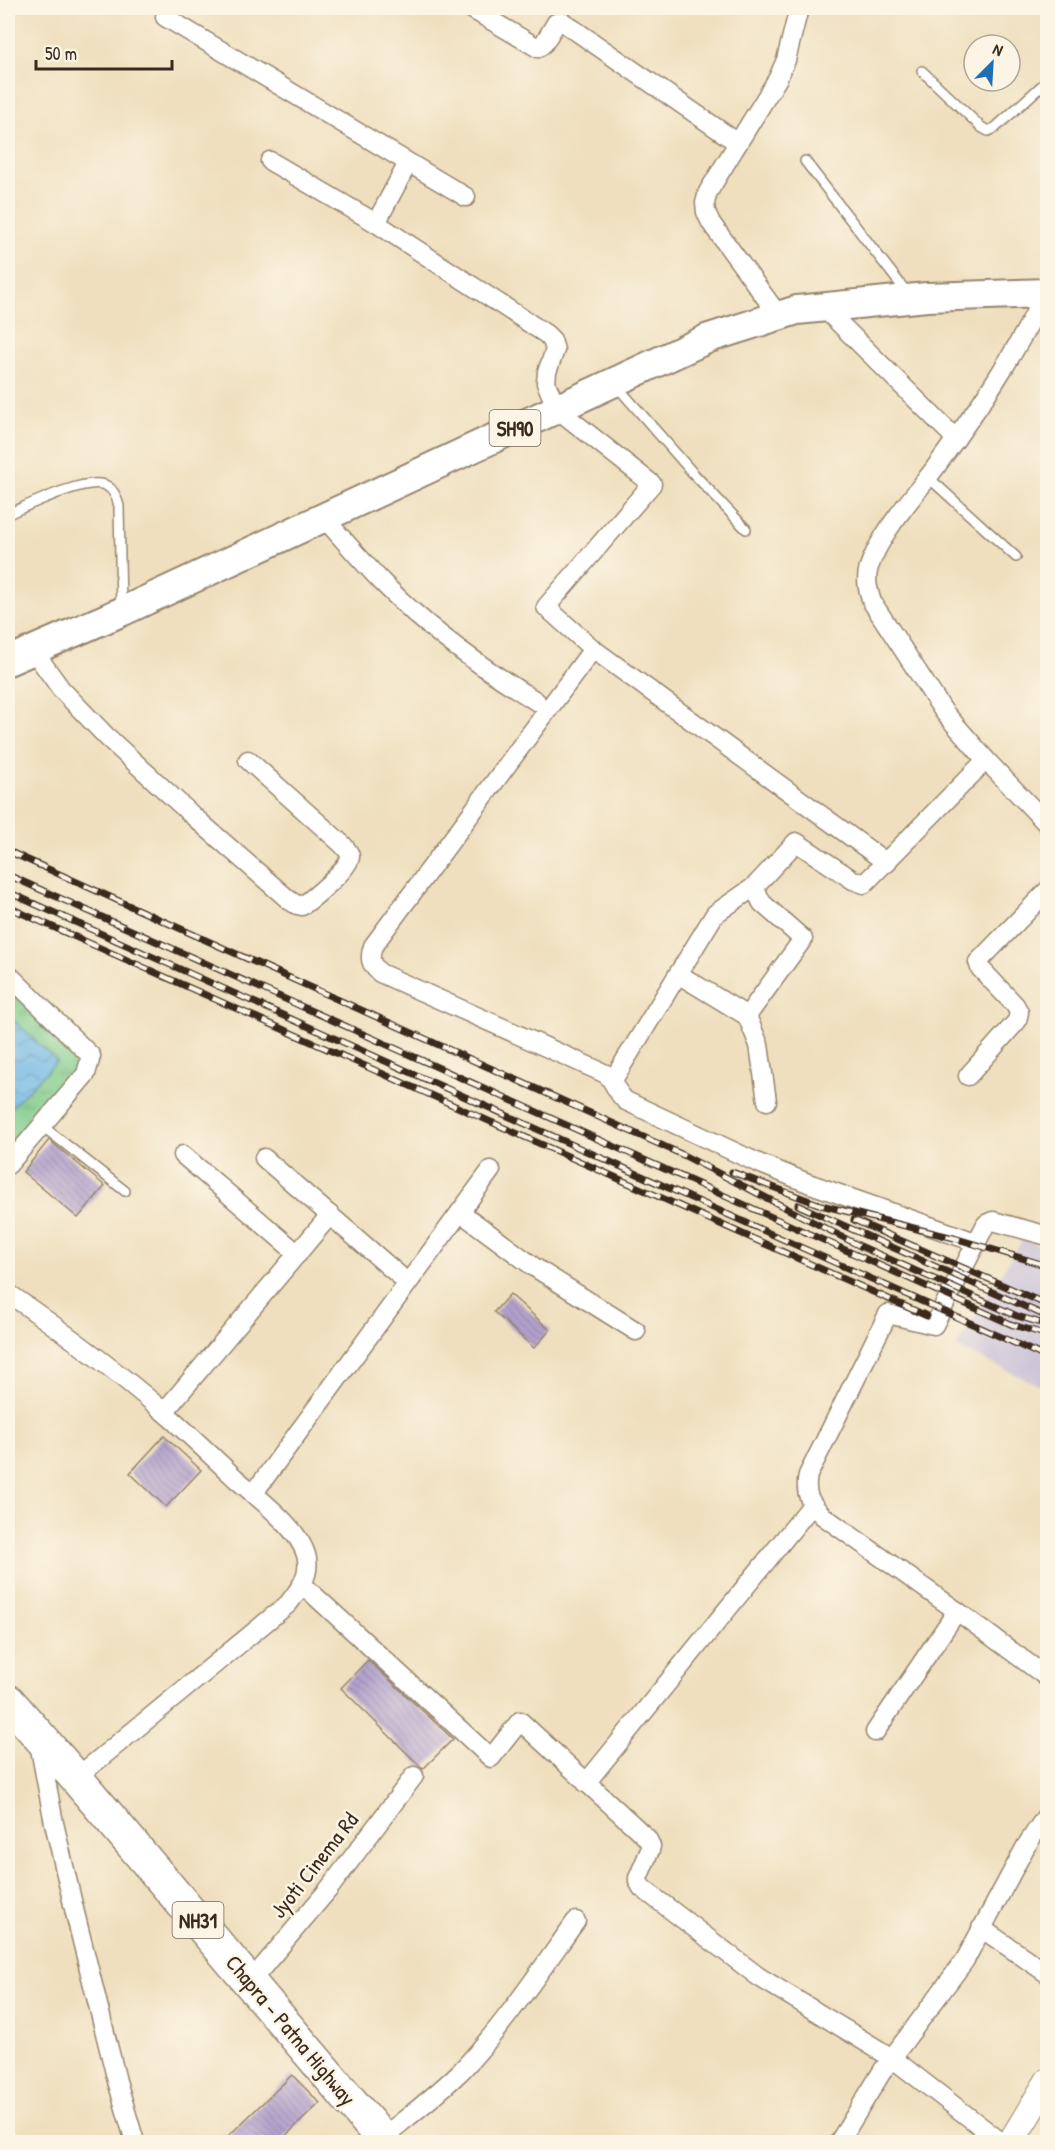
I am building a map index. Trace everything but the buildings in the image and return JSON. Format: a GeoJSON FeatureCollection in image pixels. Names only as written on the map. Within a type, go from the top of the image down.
{"type":"FeatureCollection","features":[{"type":"Feature","properties":{"kind":"highway","name":"Chapra - Patna Highway"},"geometry":{"type":"LineString","coordinates":[[8,1701],[384,2140]]}},
{"type":"Feature","properties":{"kind":"main road","name":"SH90"},"geometry":{"type":"LineString","coordinates":[[8,661],[121,612],[710,338],[797,310],[912,299],[1046,291]]}},
{"type":"Feature","properties":{"kind":"main road"},"geometry":{"type":"LineString","coordinates":[[1011,2142],[1047,2081]]}},
{"type":"Feature","properties":{"kind":"street"},"geometry":{"type":"LineString","coordinates":[[470,8],[538,48],[542,46],[556,23],[563,22],[738,143]]}},
{"type":"Feature","properties":{"kind":"street"},"geometry":{"type":"LineString","coordinates":[[779,316],[711,223],[705,203],[708,192],[778,78],[786,60],[799,8]]}},
{"type":"Feature","properties":{"kind":"street"},"geometry":{"type":"LineString","coordinates":[[165,17],[466,197]]}},
{"type":"Feature","properties":{"kind":"street"},"geometry":{"type":"LineString","coordinates":[[270,161],[376,223],[552,340],[555,350],[547,372],[546,383],[556,409],[652,484],[546,607],[593,649],[887,863]]}},
{"type":"Feature","properties":{"kind":"street"},"geometry":{"type":"LineString","coordinates":[[376,223],[408,163]]}},
{"type":"Feature","properties":{"kind":"street"},"geometry":{"type":"LineString","coordinates":[[1046,291],[1016,349],[956,439],[883,540],[868,569],[866,583],[872,602],[945,712],[1047,825]]}},
{"type":"Feature","properties":{"kind":"street"},"geometry":{"type":"LineString","coordinates":[[824,308],[956,439]]}},
{"type":"Feature","properties":{"kind":"street"},"geometry":{"type":"LineString","coordinates":[[323,517],[386,586],[430,626],[467,656],[536,701]]}},
{"type":"Feature","properties":{"kind":"street"},"geometry":{"type":"LineString","coordinates":[[593,649],[373,946],[370,957],[373,966],[380,973],[606,1074],[613,1080],[618,1095],[626,1101],[756,1162],[855,1201],[975,1242]]}},
{"type":"Feature","properties":{"kind":"street"},"geometry":{"type":"LineString","coordinates":[[33,650],[61,689],[106,736],[289,900],[302,906],[344,870],[350,854],[343,845],[248,760]]}},
{"type":"Feature","properties":{"kind":"street"},"geometry":{"type":"LineString","coordinates":[[613,1080],[715,914],[754,887],[796,842],[853,880],[861,884],[867,882],[986,760]]}},
{"type":"Feature","properties":{"kind":"street"},"geometry":{"type":"LineString","coordinates":[[747,1016],[803,939],[762,903],[754,887]]}},
{"type":"Feature","properties":{"kind":"street"},"geometry":{"type":"LineString","coordinates":[[968,1076],[1019,1016],[1015,1005],[980,968],[978,962],[1047,890]]}},
{"type":"Feature","properties":{"kind":"street"},"geometry":{"type":"LineString","coordinates":[[8,974],[91,1056],[86,1074],[8,1165]]}},
{"type":"Feature","properties":{"kind":"street"},"geometry":{"type":"LineString","coordinates":[[678,974],[747,1016],[759,1045],[767,1101]]}},
{"type":"Feature","properties":{"kind":"street"},"geometry":{"type":"LineString","coordinates":[[183,1155],[298,1254]]}},
{"type":"Feature","properties":{"kind":"street"},"geometry":{"type":"LineString","coordinates":[[264,1158],[408,1283]]}},
{"type":"Feature","properties":{"kind":"street"},"geometry":{"type":"LineString","coordinates":[[253,1494],[491,1170]]}},
{"type":"Feature","properties":{"kind":"street"},"geometry":{"type":"LineString","coordinates":[[460,1212],[544,1274],[636,1331]]}},
{"type":"Feature","properties":{"kind":"street"},"geometry":{"type":"LineString","coordinates":[[164,1412],[330,1215]]}},
{"type":"Feature","properties":{"kind":"street"},"geometry":{"type":"LineString","coordinates":[[1047,1236],[993,1221],[986,1224],[934,1325],[888,1314],[808,1475],[806,1486],[807,1496],[812,1505],[823,1516],[1047,1678]]}},
{"type":"Feature","properties":{"kind":"street"},"geometry":{"type":"LineString","coordinates":[[8,1293],[64,1332],[164,1412],[299,1539],[307,1559],[307,1574],[303,1585],[288,1604],[76,1778]]}},
{"type":"Feature","properties":{"kind":"street"},"geometry":{"type":"LineString","coordinates":[[586,1783],[812,1505]]}},
{"type":"Feature","properties":{"kind":"street"},"geometry":{"type":"LineString","coordinates":[[303,1585],[491,1758],[520,1721],[650,1843],[651,1850],[638,1878],[642,1888],[759,1977],[892,2058],[1001,2142]]}},
{"type":"Feature","properties":{"kind":"street"},"geometry":{"type":"LineString","coordinates":[[875,1732],[957,1611]]}},
{"type":"Feature","properties":{"kind":"street"},"geometry":{"type":"LineString","coordinates":[[38,1736],[54,1823],[75,1913],[117,2081],[135,2142]]}},
{"type":"Feature","properties":{"kind":"street","name":"Jyoti Cinema Rd"},"geometry":{"type":"LineString","coordinates":[[250,1982],[328,1890],[414,1776]]}},
{"type":"Feature","properties":{"kind":"street"},"geometry":{"type":"LineString","coordinates":[[839,2142],[892,2058],[965,1960],[1026,1846],[1047,1813]]}},
{"type":"Feature","properties":{"kind":"street"},"geometry":{"type":"LineString","coordinates":[[384,2140],[463,2068],[514,2006],[576,1922]]}},
{"type":"Feature","properties":{"kind":"street"},"geometry":{"type":"LineString","coordinates":[[981,1929],[1047,1974]]}},
{"type":"Feature","properties":{"kind":"lane"},"geometry":{"type":"LineString","coordinates":[[922,71],[988,131],[995,128],[1047,80]]}},
{"type":"Feature","properties":{"kind":"lane"},"geometry":{"type":"LineString","coordinates":[[805,161],[912,299]]}},
{"type":"Feature","properties":{"kind":"lane"},"geometry":{"type":"LineString","coordinates":[[614,382],[692,472],[746,529]]}},
{"type":"Feature","properties":{"kind":"lane"},"geometry":{"type":"LineString","coordinates":[[928,477],[1016,557]]}},
{"type":"Feature","properties":{"kind":"lane"},"geometry":{"type":"LineString","coordinates":[[8,514],[90,483],[99,483],[112,490],[119,506],[121,612]]}},
{"type":"Feature","properties":{"kind":"lane"},"geometry":{"type":"LineString","coordinates":[[41,1125],[125,1191]]}},
{"type":"Feature","properties":{"kind":"shaded area"},"geometry":{"type":"Polygon","coordinates":[[[1023,1239],[1047,1249],[1047,1389],[956,1347],[1023,1239]]]}},
{"type":"Feature","properties":{"kind":"green space"},"geometry":{"type":"Polygon","coordinates":[[[8,976],[97,1062],[8,1166],[8,976]]]}},
{"type":"Feature","properties":{"kind":"water"},"geometry":{"type":"Polygon","coordinates":[[[8,1015],[57,1061],[8,1111],[8,1015]]]}},
{"type":"Feature","properties":{"kind":"railway"},"geometry":{"type":"LineString","coordinates":[[8,851],[681,1154],[860,1246],[1017,1316],[1048,1325]]}},
{"type":"Feature","properties":{"kind":"railway"},"geometry":{"type":"LineString","coordinates":[[8,875],[1013,1325],[1048,1335]]}},
{"type":"Feature","properties":{"kind":"railway"},"geometry":{"type":"LineString","coordinates":[[8,892],[1048,1358]]}},
{"type":"Feature","properties":{"kind":"railway"},"geometry":{"type":"LineString","coordinates":[[8,907],[927,1316]]}},
{"type":"Feature","properties":{"kind":"railway"},"geometry":{"type":"LineString","coordinates":[[732,1172],[821,1205],[954,1238],[1048,1266]]}},
{"type":"Feature","properties":{"kind":"railway"},"geometry":{"type":"LineString","coordinates":[[798,1205],[1048,1317]]}},
{"type":"Feature","properties":{"kind":"railway"},"geometry":{"type":"LineString","coordinates":[[854,1220],[1048,1305]]}}]}
